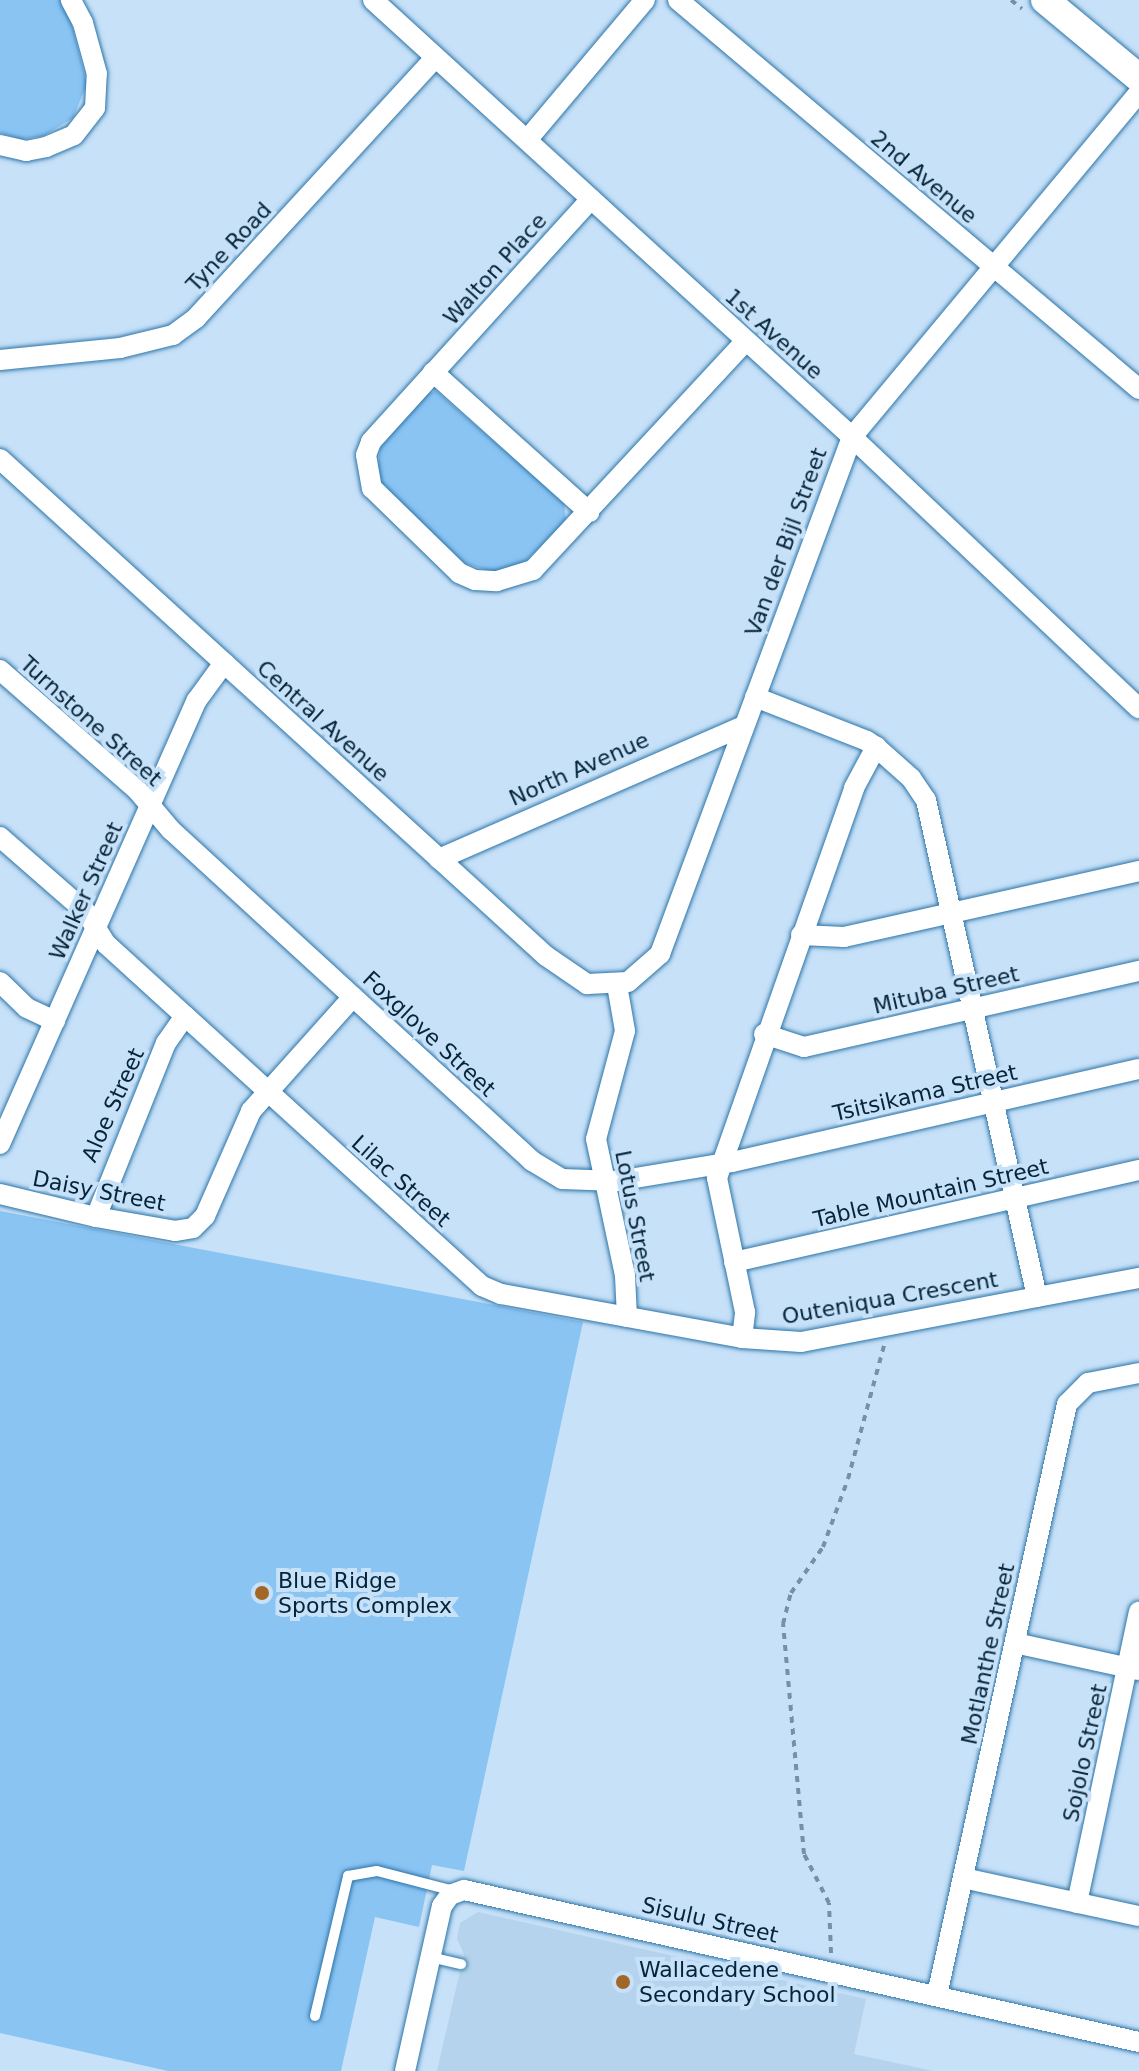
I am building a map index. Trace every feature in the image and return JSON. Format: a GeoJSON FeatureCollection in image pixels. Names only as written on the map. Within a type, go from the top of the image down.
{"type":"FeatureCollection","features":[{"type":"Feature","properties":{"kind":"main road"},"geometry":{"type":"LineString","coordinates":[[1045,0],[1139,78]]}},
{"type":"Feature","properties":{"kind":"street"},"geometry":{"type":"LineString","coordinates":[[0,145],[26,151],[46,147],[74,135],[95,108],[97,74],[71,0]]}},
{"type":"Feature","properties":{"kind":"street","name":"1st Avenue"},"geometry":{"type":"LineString","coordinates":[[373,0],[852,437],[1139,708]]}},
{"type":"Feature","properties":{"kind":"street"},"geometry":{"type":"LineString","coordinates":[[527,140],[645,0]]}},
{"type":"Feature","properties":{"kind":"street","name":"2nd Avenue"},"geometry":{"type":"LineString","coordinates":[[678,0],[1139,389]]}},
{"type":"Feature","properties":{"kind":"street","name":"Tyne Road"},"geometry":{"type":"LineString","coordinates":[[0,360],[120,348],[173,335],[196,318],[435,58]]}},
{"type":"Feature","properties":{"kind":"street","name":"Van der Bijl Street"},"geometry":{"type":"LineString","coordinates":[[623,983],[660,954],[741,727],[852,437],[1139,92]]}},
{"type":"Feature","properties":{"kind":"street","name":"Walton Place"},"geometry":{"type":"LineString","coordinates":[[591,199],[371,442],[367,474],[372,488],[459,573],[475,580],[515,579],[533,570],[745,342]]}},
{"type":"Feature","properties":{"kind":"street"},"geometry":{"type":"LineString","coordinates":[[433,372],[589,512]]}},
{"type":"Feature","properties":{"kind":"street","name":"Central Avenue"},"geometry":{"type":"LineString","coordinates":[[0,459],[563,971],[587,984],[623,983]]}},
{"type":"Feature","properties":{"kind":"street","name":"Walker Street"},"geometry":{"type":"LineString","coordinates":[[0,1144],[5,1121],[55,1021],[197,700],[224,663]]}},
{"type":"Feature","properties":{"kind":"street","name":"Turnstone Street"},"geometry":{"type":"LineString","coordinates":[[0,670],[138,791],[149,807]]}},
{"type":"Feature","properties":{"kind":"street"},"geometry":{"type":"LineString","coordinates":[[755,697],[848,731],[876,747],[911,778],[926,800],[1037,1297]]}},
{"type":"Feature","properties":{"kind":"street","name":"North Avenue"},"geometry":{"type":"LineString","coordinates":[[439,859],[741,727]]}},
{"type":"Feature","properties":{"kind":"street"},"geometry":{"type":"LineString","coordinates":[[742,1338],[745,1312],[717,1178],[764,1034],[854,788],[876,747]]}},
{"type":"Feature","properties":{"kind":"street","name":"Foxglove Street"},"geometry":{"type":"LineString","coordinates":[[149,807],[541,1168],[573,1181],[604,1180],[721,1162]]}},
{"type":"Feature","properties":{"kind":"street","name":"Lilac Street"},"geometry":{"type":"LineString","coordinates":[[0,837],[86,912],[106,944],[482,1286],[501,1294],[742,1338]]}},
{"type":"Feature","properties":{"kind":"street"},"geometry":{"type":"LineString","coordinates":[[801,935],[844,937],[1139,871]]}},
{"type":"Feature","properties":{"kind":"street","name":"Mituba Street"},"geometry":{"type":"LineString","coordinates":[[764,1034],[804,1047],[1139,971]]}},
{"type":"Feature","properties":{"kind":"street"},"geometry":{"type":"LineString","coordinates":[[0,982],[27,1008],[55,1021]]}},
{"type":"Feature","properties":{"kind":"street","name":"Lotus Street"},"geometry":{"type":"LineString","coordinates":[[623,983],[625,1031],[597,1124],[604,1180],[625,1276],[627,1317]]}},
{"type":"Feature","properties":{"kind":"street","name":"Daisy Street"},"geometry":{"type":"LineString","coordinates":[[0,1194],[96,1217],[181,1231],[199,1223],[251,1111],[353,997]]}},
{"type":"Feature","properties":{"kind":"street","name":"Aloe Street"},"geometry":{"type":"LineString","coordinates":[[96,1217],[166,1043],[185,1016]]}},
{"type":"Feature","properties":{"kind":"street","name":"Tsitsikama Street"},"geometry":{"type":"LineString","coordinates":[[721,1162],[1139,1069]]}},
{"type":"Feature","properties":{"kind":"street","name":"Table Mountain Street"},"geometry":{"type":"LineString","coordinates":[[734,1262],[1139,1170]]}},
{"type":"Feature","properties":{"kind":"street","name":"Outeniqua Crescent"},"geometry":{"type":"LineString","coordinates":[[742,1338],[801,1342],[1139,1278]]}},
{"type":"Feature","properties":{"kind":"street","name":"Motlanthe Street"},"geometry":{"type":"LineString","coordinates":[[937,1995],[1067,1404],[1088,1383],[1139,1373]]}},
{"type":"Feature","properties":{"kind":"street","name":"Sojolo Street"},"geometry":{"type":"LineString","coordinates":[[1077,1903],[1133,1669],[1139,1612]]}},
{"type":"Feature","properties":{"kind":"street"},"geometry":{"type":"LineString","coordinates":[[1015,1643],[1133,1669]]}},
{"type":"Feature","properties":{"kind":"street"},"geometry":{"type":"LineString","coordinates":[[963,1878],[1139,1916]]}},
{"type":"Feature","properties":{"kind":"street"},"geometry":{"type":"LineString","coordinates":[[405,2071],[442,1906],[455,1892]]}},
{"type":"Feature","properties":{"kind":"street","name":"Sisulu Street"},"geometry":{"type":"LineString","coordinates":[[455,1892],[828,1971],[1139,2042]]}},
{"type":"Feature","properties":{"kind":"lane"},"geometry":{"type":"LineString","coordinates":[[315,2016],[348,1876],[377,1871],[455,1892]]}},
{"type":"Feature","properties":{"kind":"lane"},"geometry":{"type":"LineString","coordinates":[[430,1957],[461,1964]]}},
{"type":"Feature","properties":{"kind":"path"},"geometry":{"type":"LineString","coordinates":[[828,1971],[829,1903],[804,1854],[783,1624],[791,1593],[823,1547],[848,1479],[880,1364],[884,1326]]}},
{"type":"Feature","properties":{"kind":"shaded area"},"geometry":{"type":"Polygon","coordinates":[[[0,0],[63,0],[69,14],[87,84],[73,118],[43,136],[22,139],[0,133],[0,0]]]}},
{"type":"Feature","properties":{"kind":"shaded area"},"geometry":{"type":"Polygon","coordinates":[[[436,391],[564,503],[566,520],[521,566],[496,573],[464,563],[385,489],[377,473],[380,449],[388,435],[426,394],[436,391]]]}},
{"type":"Feature","properties":{"kind":"shaded area","name":"Blue Ridge Sports Complex"},"geometry":{"type":"Polygon","coordinates":[[[0,1211],[583,1322],[464,1871],[432,1865],[419,1927],[375,1917],[341,2071],[168,2071],[0,2033],[0,1211]]]}},
{"type":"Feature","properties":{"kind":"shaded area","name":"Wallacedene Secondary School"},"geometry":{"type":"Polygon","coordinates":[[[478,1912],[866,1999],[854,2054],[933,2071],[437,2071],[464,1954],[457,1939],[460,1923],[478,1912]]]}},
{"type":"Feature","properties":{"kind":"place","name":"Blue Ridge Sports Complex"},"geometry":{"type":"Point","coordinates":[262,1593]}},
{"type":"Feature","properties":{"kind":"place","name":"Wallacedene Secondary School"},"geometry":{"type":"Point","coordinates":[623,1982]}}]}
